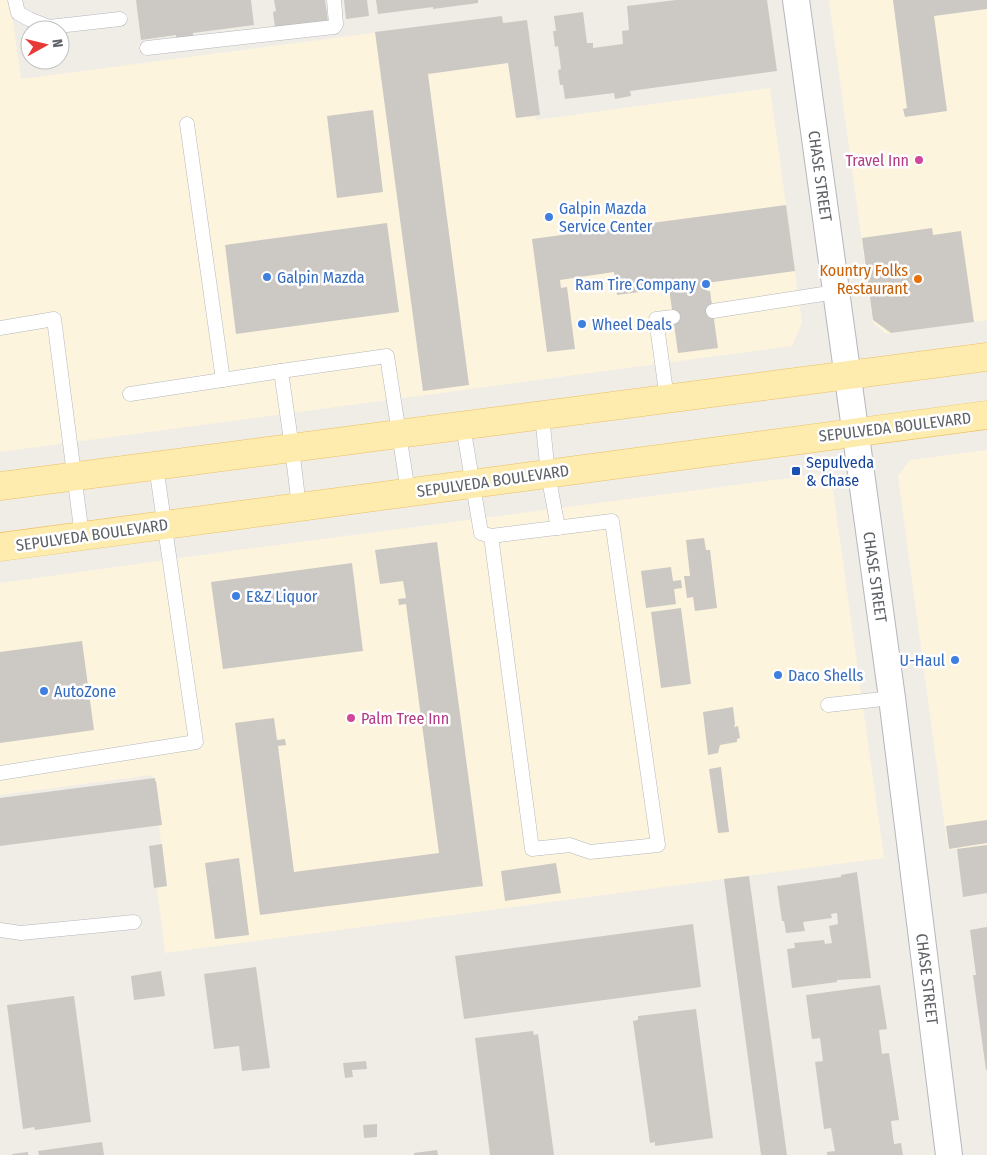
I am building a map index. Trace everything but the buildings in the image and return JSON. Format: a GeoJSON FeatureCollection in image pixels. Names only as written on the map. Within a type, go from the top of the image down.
{"type":"FeatureCollection","features":[{"type":"Feature","properties":{"kind":"main road"},"geometry":{"type":"LineString","coordinates":[[0,486],[987,358]]}},
{"type":"Feature","properties":{"kind":"main road","name":"SEPULVEDA BOULEVARD"},"geometry":{"type":"LineString","coordinates":[[0,547],[987,415]]}},
{"type":"Feature","properties":{"kind":"street","name":"CHASE STREET"},"geometry":{"type":"LineString","coordinates":[[796,0],[892,698],[949,1155]]}},
{"type":"Feature","properties":{"kind":"lane"},"geometry":{"type":"LineString","coordinates":[[16,0],[18,13],[49,27],[120,19]]}},
{"type":"Feature","properties":{"kind":"lane"},"geometry":{"type":"LineString","coordinates":[[147,48],[334,27],[336,24],[334,0]]}},
{"type":"Feature","properties":{"kind":"lane"},"geometry":{"type":"LineString","coordinates":[[187,124],[222,380]]}},
{"type":"Feature","properties":{"kind":"lane"},"geometry":{"type":"LineString","coordinates":[[713,311],[836,292]]}},
{"type":"Feature","properties":{"kind":"lane"},"geometry":{"type":"LineString","coordinates":[[667,399],[656,319],[673,317]]}},
{"type":"Feature","properties":{"kind":"lane"},"geometry":{"type":"LineString","coordinates":[[0,328],[54,319],[82,536]]}},
{"type":"Feature","properties":{"kind":"lane"},"geometry":{"type":"LineString","coordinates":[[130,394],[387,356],[408,492]]}},
{"type":"Feature","properties":{"kind":"lane"},"geometry":{"type":"LineString","coordinates":[[281,371],[299,507]]}},
{"type":"Feature","properties":{"kind":"lane"},"geometry":{"type":"LineString","coordinates":[[542,416],[548,474],[558,528]]}},
{"type":"Feature","properties":{"kind":"lane"},"geometry":{"type":"LineString","coordinates":[[463,426],[482,533],[491,536],[612,521],[658,845],[590,852],[570,845],[532,849],[491,536]]}},
{"type":"Feature","properties":{"kind":"lane"},"geometry":{"type":"LineString","coordinates":[[0,773],[196,742],[156,466]]}},
{"type":"Feature","properties":{"kind":"lane"},"geometry":{"type":"LineString","coordinates":[[828,705],[892,698]]}},
{"type":"Feature","properties":{"kind":"lane"},"geometry":{"type":"LineString","coordinates":[[0,930],[21,933],[134,922]]}},
{"type":"Feature","properties":{"kind":"shaded area"},"geometry":{"type":"Polygon","coordinates":[[[0,0],[10,0],[21,79],[502,16],[516,118],[535,116],[536,120],[770,88],[802,323],[792,346],[0,452],[0,0]]]}},
{"type":"Feature","properties":{"kind":"shaded area","name":"Travel Inn"},"geometry":{"type":"Polygon","coordinates":[[[829,0],[987,0],[987,320],[886,334],[873,323],[829,0]]]}},
{"type":"Feature","properties":{"kind":"shaded area","name":"U-Haul"},"geometry":{"type":"Polygon","coordinates":[[[987,450],[987,845],[948,850],[898,476],[910,460],[987,450]]]}},
{"type":"Feature","properties":{"kind":"shaded area"},"geometry":{"type":"Polygon","coordinates":[[[819,474],[833,490],[884,858],[165,953],[157,888],[167,886],[152,775],[0,795],[0,583],[819,474]]]}},
{"type":"Feature","properties":{"kind":"place","name":"Travel Inn"},"geometry":{"type":"Point","coordinates":[919,160]}},
{"type":"Feature","properties":{"kind":"place","name":"Galpin Mazda Service Center"},"geometry":{"type":"Point","coordinates":[549,217]}},
{"type":"Feature","properties":{"kind":"place","name":"Galpin Mazda"},"geometry":{"type":"Point","coordinates":[267,277]}},
{"type":"Feature","properties":{"kind":"place","name":"Kountry Folks Restaurant"},"geometry":{"type":"Point","coordinates":[918,279]}},
{"type":"Feature","properties":{"kind":"place","name":"Ram Tire Company"},"geometry":{"type":"Point","coordinates":[706,284]}},
{"type":"Feature","properties":{"kind":"place","name":"Wheel Deals"},"geometry":{"type":"Point","coordinates":[582,324]}},
{"type":"Feature","properties":{"kind":"place","name":"Sepulveda & Chase"},"geometry":{"type":"Point","coordinates":[796,471]}},
{"type":"Feature","properties":{"kind":"place","name":"E&Z Liquor"},"geometry":{"type":"Point","coordinates":[236,596]}},
{"type":"Feature","properties":{"kind":"place","name":"U-Haul"},"geometry":{"type":"Point","coordinates":[955,660]}},
{"type":"Feature","properties":{"kind":"place","name":"Daco Shells"},"geometry":{"type":"Point","coordinates":[778,675]}},
{"type":"Feature","properties":{"kind":"place","name":"AutoZone"},"geometry":{"type":"Point","coordinates":[44,691]}},
{"type":"Feature","properties":{"kind":"place","name":"Palm Tree Inn"},"geometry":{"type":"Point","coordinates":[351,718]}}]}
